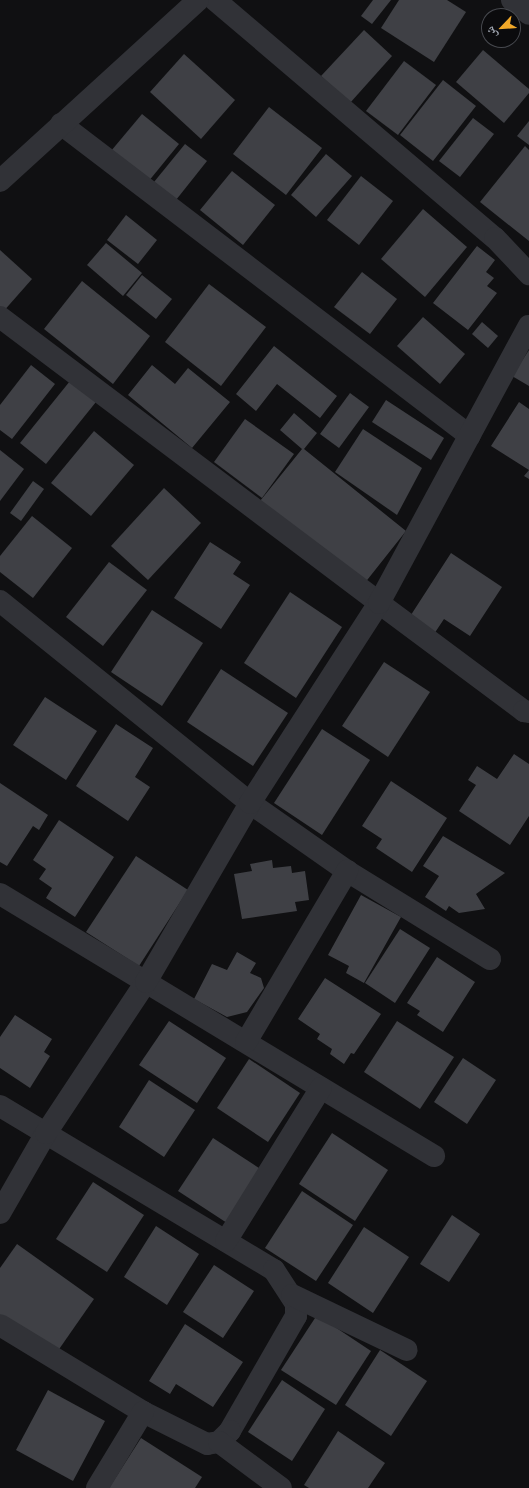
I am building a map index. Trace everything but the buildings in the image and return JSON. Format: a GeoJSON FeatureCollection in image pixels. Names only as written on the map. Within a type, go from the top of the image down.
{"type":"FeatureCollection","features":[{"type":"Feature","properties":{"kind":"street"},"geometry":{"type":"LineString","coordinates":[[0,181],[198,0]]}},
{"type":"Feature","properties":{"kind":"street"},"geometry":{"type":"LineString","coordinates":[[215,0],[495,238],[529,274]]}},
{"type":"Feature","properties":{"kind":"street"},"geometry":{"type":"LineString","coordinates":[[512,0],[529,14]]}},
{"type":"Feature","properties":{"kind":"street"},"geometry":{"type":"LineString","coordinates":[[61,124],[470,436]]}},
{"type":"Feature","properties":{"kind":"street"},"geometry":{"type":"LineString","coordinates":[[0,317],[379,603],[524,711],[529,712]]}},
{"type":"Feature","properties":{"kind":"street"},"geometry":{"type":"LineString","coordinates":[[0,1213],[46,1133],[146,982],[250,803],[379,603],[529,326]]}},
{"type":"Feature","properties":{"kind":"street"},"geometry":{"type":"LineString","coordinates":[[0,601],[250,803],[347,871],[490,959]]}},
{"type":"Feature","properties":{"kind":"street"},"geometry":{"type":"LineString","coordinates":[[246,1042],[347,871]]}},
{"type":"Feature","properties":{"kind":"street"},"geometry":{"type":"LineString","coordinates":[[0,894],[434,1156]]}},
{"type":"Feature","properties":{"kind":"street"},"geometry":{"type":"LineString","coordinates":[[226,1242],[321,1088]]}},
{"type":"Feature","properties":{"kind":"street"},"geometry":{"type":"LineString","coordinates":[[0,1106],[274,1270],[292,1295],[296,1304],[296,1316],[230,1431],[219,1442],[207,1444],[194,1440],[143,1412],[0,1325]]}},
{"type":"Feature","properties":{"kind":"street"},"geometry":{"type":"LineString","coordinates":[[292,1295],[407,1350]]}},
{"type":"Feature","properties":{"kind":"street"},"geometry":{"type":"LineString","coordinates":[[97,1488],[143,1412]]}},
{"type":"Feature","properties":{"kind":"street"},"geometry":{"type":"LineString","coordinates":[[219,1442],[281,1488]]}}]}
